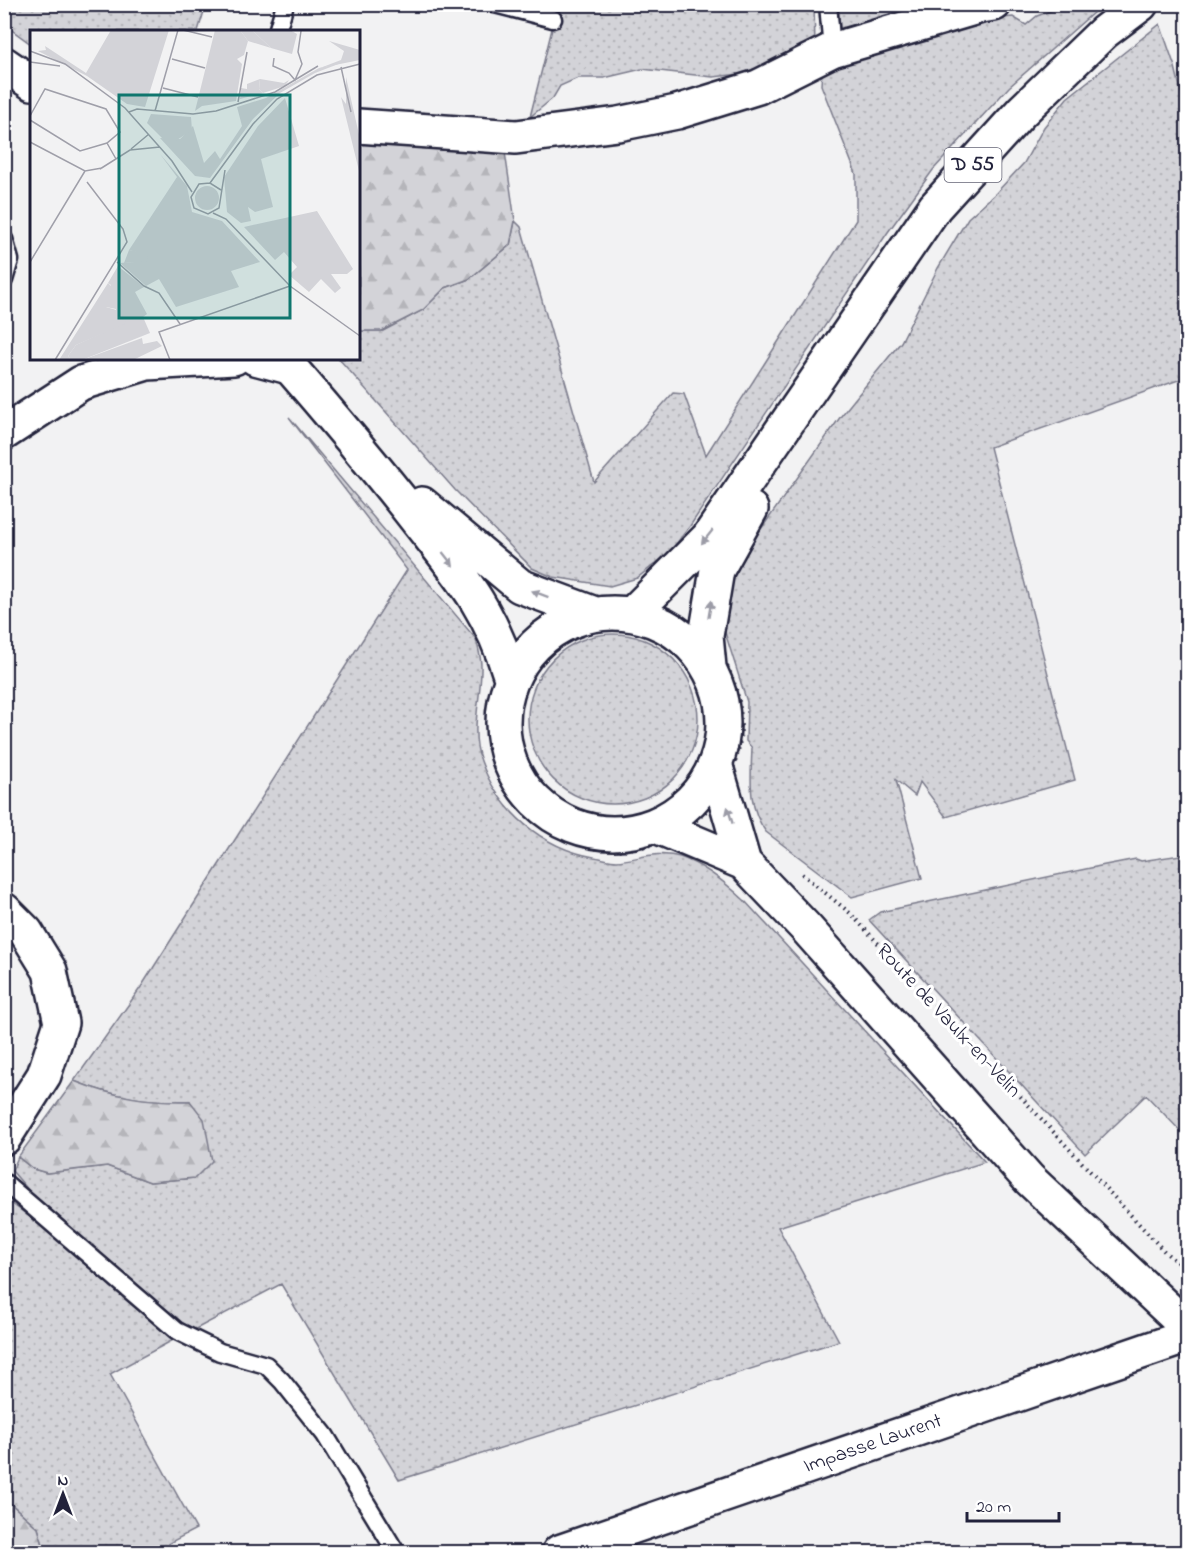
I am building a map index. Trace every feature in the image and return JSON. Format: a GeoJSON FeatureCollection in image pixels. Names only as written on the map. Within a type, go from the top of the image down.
{"type":"FeatureCollection","features":[{"type":"Feature","properties":{"kind":"street"},"geometry":{"type":"LineString","coordinates":[[360,126],[516,137],[618,124],[677,112],[758,87],[832,50],[994,4]]}},
{"type":"Feature","properties":{"kind":"street","name":"D 55"},"geometry":{"type":"LineString","coordinates":[[639,608],[708,538],[935,207],[1022,111],[1104,33],[1141,4]]}},
{"type":"Feature","properties":{"kind":"street"},"geometry":{"type":"LineString","coordinates":[[4,64],[30,82]]}},
{"type":"Feature","properties":{"kind":"street","name":"D 55"},"geometry":{"type":"LineString","coordinates":[[707,652],[717,570],[837,352]]}},
{"type":"Feature","properties":{"kind":"street"},"geometry":{"type":"LineString","coordinates":[[4,433],[90,371],[147,363],[199,360]]}},
{"type":"Feature","properties":{"kind":"street"},"geometry":{"type":"LineString","coordinates":[[267,360],[286,363],[373,464],[476,596],[495,630],[508,669],[502,715],[505,752],[521,786],[541,807],[548,813],[582,830],[619,834],[666,830],[701,791],[729,771],[723,742],[724,716],[707,652],[639,608],[584,610],[520,586],[373,464]]}},
{"type":"Feature","properties":{"kind":"street"},"geometry":{"type":"LineString","coordinates":[[508,669],[531,647],[584,610]]}},
{"type":"Feature","properties":{"kind":"street","name":"Route de Vaulx-en-Velin"},"geometry":{"type":"LineString","coordinates":[[729,771],[744,863]]}},
{"type":"Feature","properties":{"kind":"street","name":"Route de Vaulx-en-Velin"},"geometry":{"type":"LineString","coordinates":[[666,830],[744,863],[806,928],[1029,1179],[1188,1328]]}},
{"type":"Feature","properties":{"kind":"street"},"geometry":{"type":"LineString","coordinates":[[4,910],[26,932],[50,971],[61,1023],[44,1075],[4,1138]]}},
{"type":"Feature","properties":{"kind":"street","name":"Impasse Laurent"},"geometry":{"type":"LineString","coordinates":[[559,1552],[1188,1336]]}},
{"type":"Feature","properties":{"kind":"lane"},"geometry":{"type":"LineString","coordinates":[[278,30],[285,4]]}},
{"type":"Feature","properties":{"kind":"lane"},"geometry":{"type":"LineString","coordinates":[[495,4],[553,19]]}},
{"type":"Feature","properties":{"kind":"lane"},"geometry":{"type":"LineString","coordinates":[[828,4],[832,50]]}},
{"type":"Feature","properties":{"kind":"lane"},"geometry":{"type":"LineString","coordinates":[[4,239],[10,260],[4,280]]}},
{"type":"Feature","properties":{"kind":"lane"},"geometry":{"type":"LineString","coordinates":[[4,1182],[177,1331],[220,1352],[266,1365],[282,1381],[325,1435],[396,1552]]}},
{"type":"Feature","properties":{"kind":"path"},"geometry":{"type":"LineString","coordinates":[[623,598],[639,608],[688,621],[707,652],[726,663],[738,693],[741,726],[729,771],[703,815],[666,830],[634,849],[591,848],[550,832],[517,804],[495,766],[488,723],[496,681],[508,669],[534,627],[584,610],[599,599],[623,598]]}},
{"type":"Feature","properties":{"kind":"path","name":"Route de Vaulx-en-Velin"},"geometry":{"type":"LineString","coordinates":[[798,870],[850,913],[1156,1244],[1188,1272]]}},
{"type":"Feature","properties":{"kind":"green space"},"geometry":{"type":"Polygon","coordinates":[[[5,4],[206,4],[198,30],[30,30],[30,43],[5,25],[5,4]]]}},
{"type":"Feature","properties":{"kind":"green space"},"geometry":{"type":"Polygon","coordinates":[[[558,5],[814,5],[815,46],[759,72],[713,77],[642,69],[604,78],[578,78],[560,86],[553,98],[530,117],[558,5]]]}},
{"type":"Feature","properties":{"kind":"green space"},"geometry":{"type":"Polygon","coordinates":[[[838,5],[953,5],[845,33],[840,28],[838,5]]]}},
{"type":"Feature","properties":{"kind":"green space"},"geometry":{"type":"Polygon","coordinates":[[[1066,5],[1102,5],[1009,87],[933,170],[888,232],[690,526],[669,553],[637,578],[610,586],[553,577],[532,568],[455,490],[340,360],[360,360],[360,331],[383,331],[423,310],[445,288],[469,279],[510,245],[515,221],[521,227],[594,482],[673,393],[684,394],[706,455],[856,220],[856,174],[821,85],[822,71],[990,19],[1013,17],[1026,25],[1037,16],[1066,5]]]}},
{"type":"Feature","properties":{"kind":"green space"},"geometry":{"type":"Polygon","coordinates":[[[1160,24],[1175,67],[1187,115],[1187,377],[990,447],[1075,780],[946,817],[920,782],[915,796],[896,780],[922,878],[852,897],[766,832],[760,822],[753,802],[752,748],[746,741],[747,702],[722,623],[722,593],[747,549],[841,416],[901,342],[938,268],[968,218],[1024,163],[1044,127],[1067,98],[1160,24]]]}},
{"type":"Feature","properties":{"kind":"green space"},"geometry":{"type":"Polygon","coordinates":[[[360,141],[505,152],[515,221],[510,245],[469,279],[445,288],[423,310],[382,331],[360,331],[360,141]]]}},
{"type":"Feature","properties":{"kind":"green space"},"geometry":{"type":"Polygon","coordinates":[[[289,417],[476,639],[481,666],[476,725],[478,749],[489,779],[511,811],[540,836],[575,852],[617,861],[664,854],[672,855],[689,860],[714,875],[744,900],[985,1162],[778,1227],[839,1341],[399,1480],[281,1284],[190,1332],[44,1208],[12,1171],[18,1157],[33,1169],[47,1173],[107,1166],[150,1182],[194,1178],[190,1101],[160,1101],[131,1097],[74,1081],[141,987],[407,570],[289,417]]]}},
{"type":"Feature","properties":{"kind":"green space"},"geometry":{"type":"Polygon","coordinates":[[[613,634],[645,641],[673,659],[691,687],[698,719],[691,751],[673,779],[645,797],[613,804],[581,797],[553,779],[535,751],[528,719],[535,687],[553,659],[581,641],[613,634]]]}},
{"type":"Feature","properties":{"kind":"green space"},"geometry":{"type":"Polygon","coordinates":[[[1187,854],[1187,1138],[1146,1095],[1085,1154],[869,920],[880,912],[1105,865],[1136,859],[1141,861],[1187,854]]]}},
{"type":"Feature","properties":{"kind":"green space"},"geometry":{"type":"Polygon","coordinates":[[[74,1081],[103,1091],[132,1097],[160,1101],[190,1101],[204,1119],[212,1161],[195,1178],[150,1182],[107,1166],[47,1173],[33,1169],[18,1157],[74,1081]]]}},
{"type":"Feature","properties":{"kind":"green space"},"geometry":{"type":"Polygon","coordinates":[[[4,1198],[49,1231],[175,1339],[110,1374],[196,1529],[169,1543],[173,1552],[45,1552],[38,1528],[11,1504],[5,1502],[4,1198]]]}},
{"type":"Feature","properties":{"kind":"green space"},"geometry":{"type":"Polygon","coordinates":[[[4,1502],[11,1504],[38,1528],[45,1552],[5,1552],[4,1502]]]}}]}
